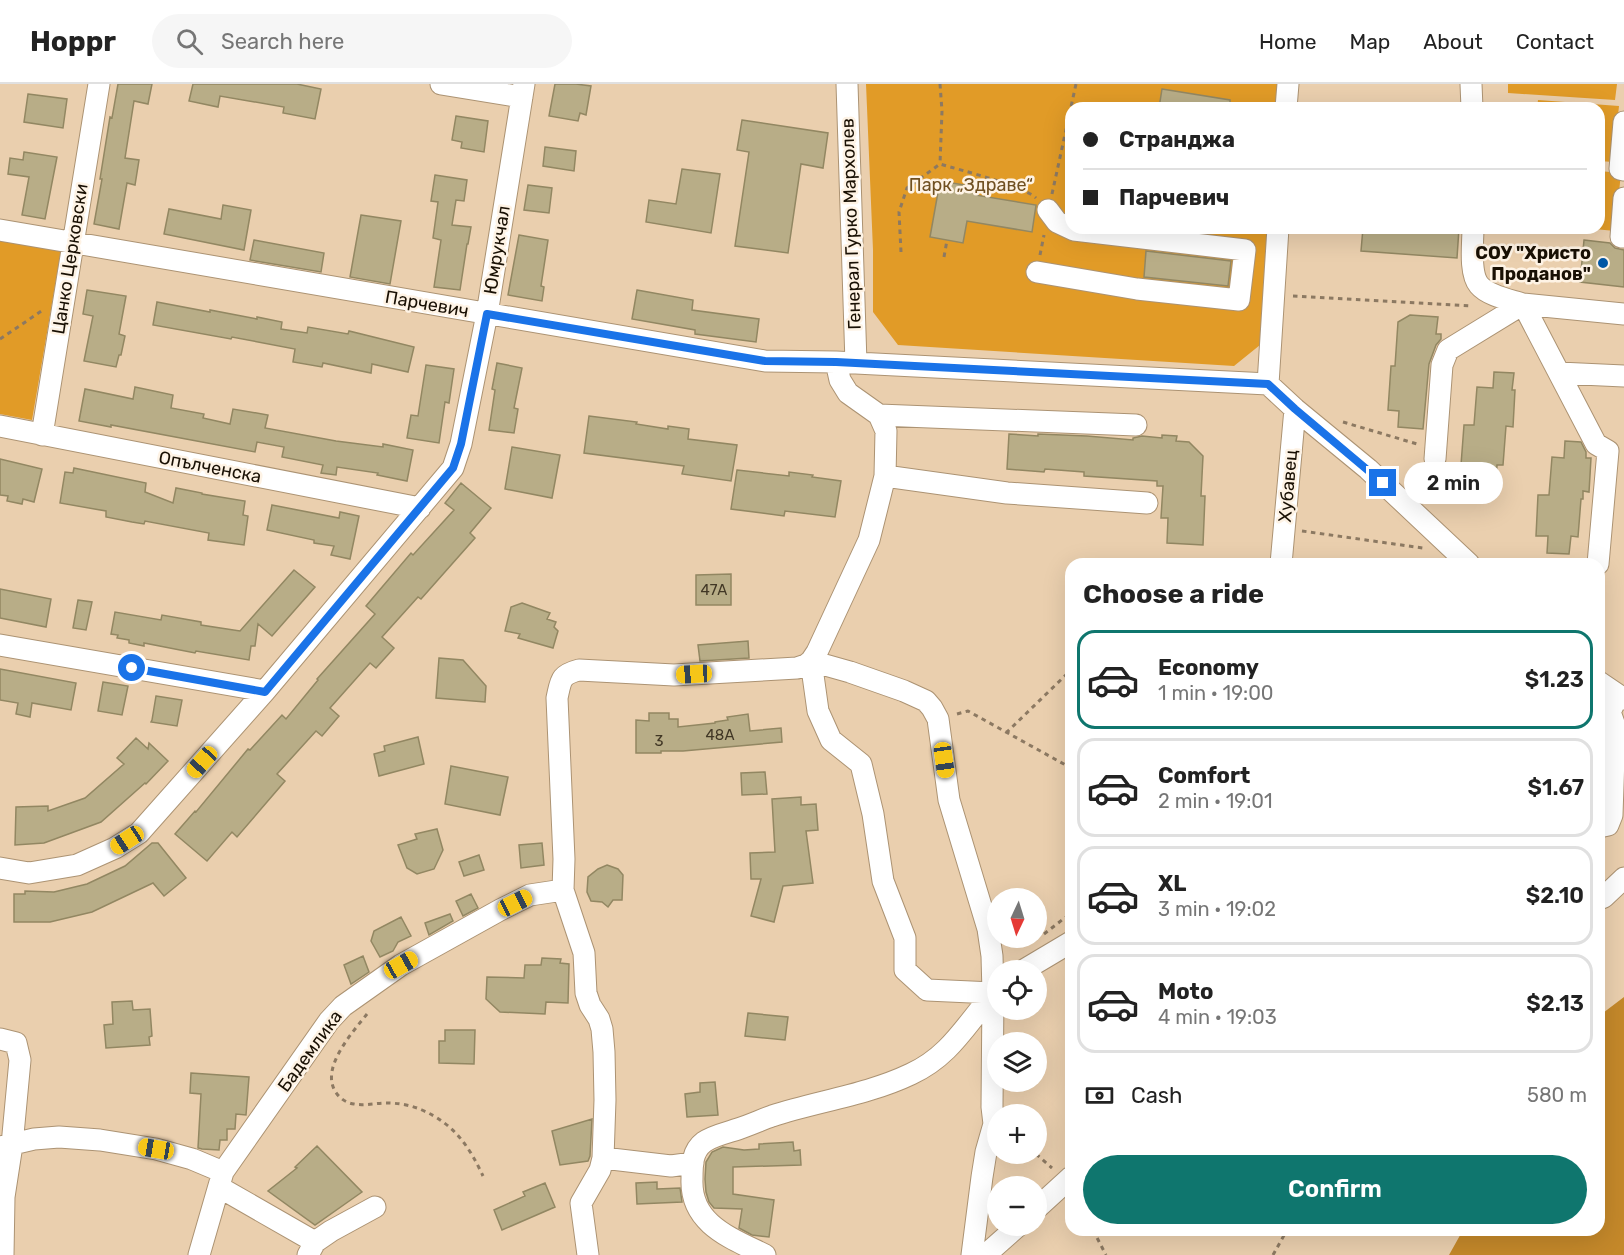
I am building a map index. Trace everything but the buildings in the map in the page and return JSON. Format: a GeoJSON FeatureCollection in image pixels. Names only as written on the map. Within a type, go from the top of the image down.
{"type":"FeatureCollection","features":[{"type":"Feature","properties":{"kind":"street","name":"Цанко Церковски"},"geometry":{"type":"LineString","coordinates":[[42,435],[99,84]]}},
{"type":"Feature","properties":{"kind":"street"},"geometry":{"type":"LineString","coordinates":[[441,84],[523,91]]}},
{"type":"Feature","properties":{"kind":"street","name":"Генерал Гурко Мархолев"},"geometry":{"type":"LineString","coordinates":[[847,84],[846,363],[840,380],[848,393],[879,415]]}},
{"type":"Feature","properties":{"kind":"street"},"geometry":{"type":"LineString","coordinates":[[1286,102],[1288,84]]}},
{"type":"Feature","properties":{"kind":"street"},"geometry":{"type":"LineString","coordinates":[[1472,84],[1472,102]]}},
{"type":"Feature","properties":{"kind":"street","name":"Юмрукчал"},"geometry":{"type":"LineString","coordinates":[[0,868],[29,873],[77,865],[115,848],[139,833],[265,692],[453,468],[461,444],[487,314],[523,91]]}},
{"type":"Feature","properties":{"kind":"street"},"geometry":{"type":"LineString","coordinates":[[1624,122],[1620,169],[1624,170]]}},
{"type":"Feature","properties":{"kind":"street"},"geometry":{"type":"LineString","coordinates":[[1624,198],[1621,237],[1624,237]]}},
{"type":"Feature","properties":{"kind":"street"},"geometry":{"type":"LineString","coordinates":[[1048,210],[1057,222],[1065,226]]}},
{"type":"Feature","properties":{"kind":"street","name":"Парчевич"},"geometry":{"type":"LineString","coordinates":[[0,230],[765,361],[1268,384]]}},
{"type":"Feature","properties":{"kind":"street"},"geometry":{"type":"LineString","coordinates":[[1037,272],[1137,289],[1239,300],[1245,250],[1101,234]]}},
{"type":"Feature","properties":{"kind":"street"},"geometry":{"type":"LineString","coordinates":[[1278,234],[1268,384],[1368,469],[1463,558]]}},
{"type":"Feature","properties":{"kind":"street"},"geometry":{"type":"LineString","coordinates":[[1473,234],[1473,272],[1479,285],[1494,295],[1523,304],[1624,314]]}},
{"type":"Feature","properties":{"kind":"street"},"geometry":{"type":"LineString","coordinates":[[1523,304],[1596,444],[1616,451],[1599,558]]}},
{"type":"Feature","properties":{"kind":"street"},"geometry":{"type":"LineString","coordinates":[[1436,454],[1442,365],[1448,350],[1523,304]]}},
{"type":"Feature","properties":{"kind":"street"},"geometry":{"type":"LineString","coordinates":[[1559,373],[1624,376]]}},
{"type":"Feature","properties":{"kind":"street","name":"Хубавец"},"geometry":{"type":"LineString","coordinates":[[1282,558],[1295,409]]}},
{"type":"Feature","properties":{"kind":"street"},"geometry":{"type":"LineString","coordinates":[[588,1255],[581,1203],[600,1170],[603,1158],[604,1052],[599,1019],[586,993],[584,953],[563,890],[564,860],[557,698],[560,682],[567,673],[579,670],[674,675],[796,668],[811,661],[869,540],[885,476],[886,431],[879,415],[1136,425]]}},
{"type":"Feature","properties":{"kind":"street","name":"Опълченска"},"geometry":{"type":"LineString","coordinates":[[0,426],[420,508]]}},
{"type":"Feature","properties":{"kind":"street"},"geometry":{"type":"LineString","coordinates":[[885,476],[1007,493],[1147,503]]}},
{"type":"Feature","properties":{"kind":"street"},"geometry":{"type":"LineString","coordinates":[[0,645],[265,692]]}},
{"type":"Feature","properties":{"kind":"street"},"geometry":{"type":"LineString","coordinates":[[811,661],[904,691],[926,702],[932,708],[938,719],[949,800],[988,929],[992,960]]}},
{"type":"Feature","properties":{"kind":"street"},"geometry":{"type":"LineString","coordinates":[[811,661],[818,711],[831,740],[861,764],[873,814],[883,881],[905,938],[905,970],[927,990],[987,991]]}},
{"type":"Feature","properties":{"kind":"street"},"geometry":{"type":"LineString","coordinates":[[1605,693],[1613,707],[1616,726],[1612,815],[1608,825],[1605,826]]}},
{"type":"Feature","properties":{"kind":"street"},"geometry":{"type":"LineString","coordinates":[[1605,896],[1624,878]]}},
{"type":"Feature","properties":{"kind":"street","name":"Бадемлика"},"geometry":{"type":"LineString","coordinates":[[199,1255],[221,1180],[329,1021],[343,1006],[401,965],[500,910],[530,895],[563,890]]}},
{"type":"Feature","properties":{"kind":"street"},"geometry":{"type":"LineString","coordinates":[[1041,960],[1065,946]]}},
{"type":"Feature","properties":{"kind":"street"},"geometry":{"type":"LineString","coordinates":[[765,1255],[722,1234],[703,1218],[692,1188],[694,1153],[705,1141],[773,1116],[866,1092],[913,1074],[938,1057],[954,1042],[987,1001]]}},
{"type":"Feature","properties":{"kind":"street"},"geometry":{"type":"LineString","coordinates":[[972,1255],[981,1177],[994,1124],[992,1107],[994,1020]]}},
{"type":"Feature","properties":{"kind":"street"},"geometry":{"type":"LineString","coordinates":[[0,1039],[16,1043],[20,1060],[6,1146],[3,1255]]}},
{"type":"Feature","properties":{"kind":"street"},"geometry":{"type":"LineString","coordinates":[[6,1146],[34,1139],[59,1137],[99,1140],[156,1149],[183,1156],[221,1180],[311,1248],[331,1231],[375,1208]]}},
{"type":"Feature","properties":{"kind":"street"},"geometry":{"type":"LineString","coordinates":[[603,1158],[671,1166],[693,1163]]}},
{"type":"Feature","properties":{"kind":"street"},"geometry":{"type":"LineString","coordinates":[[1047,1199],[1065,1182]]}},
{"type":"Feature","properties":{"kind":"street"},"geometry":{"type":"LineString","coordinates":[[988,1255],[1007,1236]]}},
{"type":"Feature","properties":{"kind":"path"},"geometry":{"type":"LineString","coordinates":[[940,84],[942,111],[940,164]]}},
{"type":"Feature","properties":{"kind":"path"},"geometry":{"type":"LineString","coordinates":[[1072,102],[1076,84]]}},
{"type":"Feature","properties":{"kind":"path"},"geometry":{"type":"LineString","coordinates":[[1037,272],[1065,134]]}},
{"type":"Feature","properties":{"kind":"path"},"geometry":{"type":"LineString","coordinates":[[940,164],[1032,194],[1048,210]]}},
{"type":"Feature","properties":{"kind":"path"},"geometry":{"type":"LineString","coordinates":[[901,252],[899,212],[907,188],[940,164]]}},
{"type":"Feature","properties":{"kind":"path"},"geometry":{"type":"LineString","coordinates":[[944,257],[947,240]]}},
{"type":"Feature","properties":{"kind":"path"},"geometry":{"type":"LineString","coordinates":[[1274,294],[1476,305]]}},
{"type":"Feature","properties":{"kind":"path"},"geometry":{"type":"LineString","coordinates":[[0,339],[64,295]]}},
{"type":"Feature","properties":{"kind":"path"},"geometry":{"type":"LineString","coordinates":[[1338,421],[1436,454]]}},
{"type":"Feature","properties":{"kind":"path"},"geometry":{"type":"LineString","coordinates":[[1284,529],[1423,548]]}},
{"type":"Feature","properties":{"kind":"path"},"geometry":{"type":"LineString","coordinates":[[1006,732],[1065,676]]}},
{"type":"Feature","properties":{"kind":"path"},"geometry":{"type":"LineString","coordinates":[[938,719],[968,711],[1065,765]]}},
{"type":"Feature","properties":{"kind":"path"},"geometry":{"type":"LineString","coordinates":[[373,1006],[339,1052],[333,1070],[332,1085],[339,1097],[352,1104],[386,1103],[407,1105],[422,1110],[436,1118],[461,1139],[470,1149],[483,1176]]}},
{"type":"Feature","properties":{"kind":"path"},"geometry":{"type":"LineString","coordinates":[[1096,1236],[1106,1255]]}},
{"type":"Feature","properties":{"kind":"path"},"geometry":{"type":"LineString","coordinates":[[1272,1255],[1283,1236]]}},
{"type":"Feature","properties":{"kind":"green space","name":"Парк „Здраве“"},"geometry":{"type":"Polygon","coordinates":[[[866,84],[1278,84],[1276,102],[1065,102],[1065,234],[1268,234],[1260,345],[1234,366],[898,345],[873,312],[873,250],[866,84]]]}},
{"type":"Feature","properties":{"kind":"green space"},"geometry":{"type":"Polygon","coordinates":[[[1508,84],[1617,84],[1615,100],[1508,93],[1508,84]]]}},
{"type":"Feature","properties":{"kind":"green space"},"geometry":{"type":"Polygon","coordinates":[[[1538,100],[1565,102],[1538,102],[1538,100]]]}},
{"type":"Feature","properties":{"kind":"green space"},"geometry":{"type":"Polygon","coordinates":[[[1605,105],[1619,106],[1613,162],[1605,161],[1605,105]]]}},
{"type":"Feature","properties":{"kind":"green space"},"geometry":{"type":"Polygon","coordinates":[[[1605,172],[1621,173],[1615,231],[1605,230],[1605,172]]]}},
{"type":"Feature","properties":{"kind":"green space"},"geometry":{"type":"Polygon","coordinates":[[[0,238],[61,251],[32,420],[0,414],[0,238]]]}},
{"type":"Feature","properties":{"kind":"shaded area"},"geometry":{"type":"Polygon","coordinates":[[[1624,997],[1624,1255],[1449,1255],[1460,1236],[1605,1236],[1605,1011],[1624,997]]]}},
{"type":"Feature","properties":{"kind":"place","name":"СОУ \"Христо Проданов\""},"geometry":{"type":"Point","coordinates":[1603,263]}},
{"type":"Feature","properties":{"kind":"route"},"geometry":{"type":"LineString","coordinates":[[132,668],[265,692],[453,468],[461,444],[487,314],[765,361],[836,362],[1268,384],[1383,483]]}}]}
